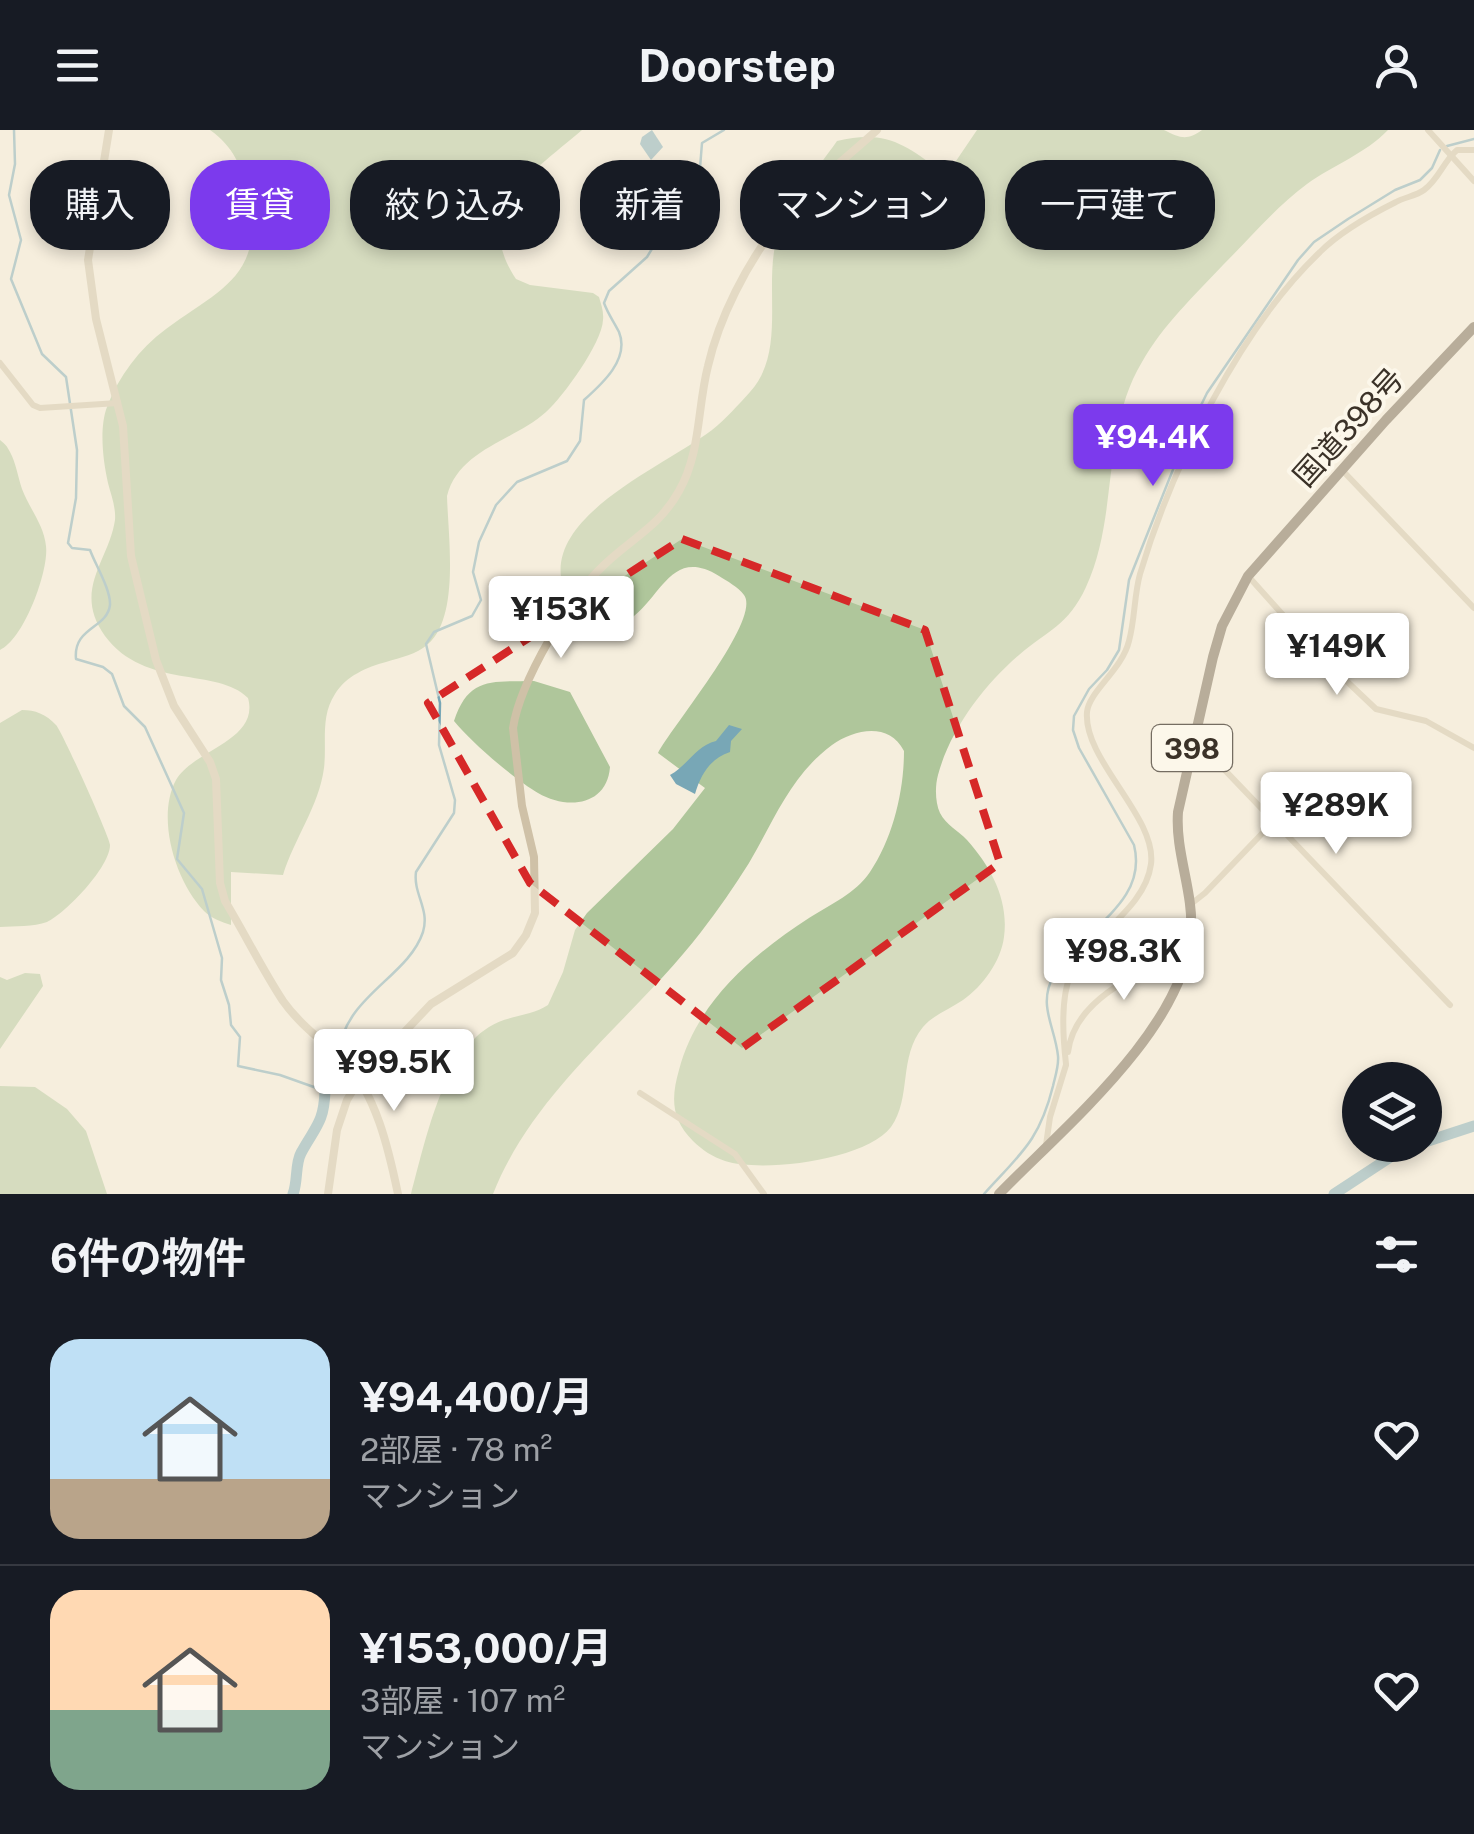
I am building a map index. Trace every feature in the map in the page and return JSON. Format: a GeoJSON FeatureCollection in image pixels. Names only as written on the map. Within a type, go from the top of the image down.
{"type":"FeatureCollection","features":[{"type":"Feature","properties":{"kind":"highway","name":"国道398号"},"geometry":{"type":"LineString","coordinates":[[999,1194],[1124,1066],[1175,993],[1188,952],[1190,904],[1176,832],[1178,812],[1222,626],[1248,576],[1474,327]]}},
{"type":"Feature","properties":{"kind":"street"},"geometry":{"type":"LineString","coordinates":[[109,130],[88,260],[96,319],[123,426],[130,556],[156,660],[174,706],[210,762],[216,779],[220,884],[225,902],[284,1002],[358,1080],[380,1131],[398,1194]]}},
{"type":"Feature","properties":{"kind":"street"},"geometry":{"type":"LineString","coordinates":[[328,1194],[337,1130],[358,1080],[431,1004],[513,952],[526,935],[535,914],[535,884],[514,728],[517,703],[589,581],[606,562],[659,521],[678,493],[692,465],[708,366],[749,270],[779,223],[876,130]]}},
{"type":"Feature","properties":{"kind":"street"},"geometry":{"type":"LineString","coordinates":[[1428,130],[1474,181]]}},
{"type":"Feature","properties":{"kind":"street"},"geometry":{"type":"LineString","coordinates":[[1445,151],[1474,150]]}},
{"type":"Feature","properties":{"kind":"street"},"geometry":{"type":"LineString","coordinates":[[1066,1064],[1066,997],[1070,976],[1130,903],[1151,864],[1143,834],[1090,736],[1087,718],[1092,698],[1124,658],[1131,634],[1134,597],[1158,524],[1219,388],[1286,289],[1332,241],[1433,183],[1445,151]]}},
{"type":"Feature","properties":{"kind":"street"},"geometry":{"type":"LineString","coordinates":[[0,363],[33,405],[58,408],[118,403]]}},
{"type":"Feature","properties":{"kind":"street"},"geometry":{"type":"LineString","coordinates":[[1342,470],[1474,608]]}},
{"type":"Feature","properties":{"kind":"street"},"geometry":{"type":"LineString","coordinates":[[1248,576],[1318,654],[1376,709],[1412,716],[1474,748]]}},
{"type":"Feature","properties":{"kind":"street"},"geometry":{"type":"LineString","coordinates":[[1194,739],[1450,1004]]}},
{"type":"Feature","properties":{"kind":"street"},"geometry":{"type":"LineString","coordinates":[[1190,904],[1206,893],[1274,821]]}},
{"type":"Feature","properties":{"kind":"street"},"geometry":{"type":"LineString","coordinates":[[1046,1146],[1050,1117],[1075,1028],[1111,990],[1188,952]]}},
{"type":"Feature","properties":{"kind":"street"},"geometry":{"type":"LineString","coordinates":[[640,1093],[735,1154],[764,1194]]}},
{"type":"Feature","properties":{"kind":"highlighted area"},"geometry":{"type":"Polygon","coordinates":[[[682,539],[925,630],[1000,863],[742,1048],[530,883],[428,703],[682,539]]]}},
{"type":"Feature","properties":{"kind":"green space"},"geometry":{"type":"Polygon","coordinates":[[[210,130],[582,130],[546,160],[350,160],[350,250],[502,250],[516,279],[530,285],[593,293],[599,297],[603,317],[589,355],[553,405],[533,422],[475,456],[453,480],[447,496],[448,595],[438,631],[418,651],[358,673],[335,694],[326,721],[321,782],[283,875],[231,872],[231,925],[204,911],[185,883],[172,848],[168,812],[170,795],[184,770],[244,725],[249,713],[248,698],[219,683],[160,671],[121,653],[105,636],[92,604],[95,576],[115,520],[106,474],[103,425],[124,374],[147,345],[221,290],[235,276],[249,250],[330,250],[330,160],[236,160],[210,130]]]}},
{"type":"Feature","properties":{"kind":"green space"},"geometry":{"type":"Polygon","coordinates":[[[977,130],[1164,130],[1183,137],[1202,130],[1388,130],[1285,203],[1159,336],[1129,388],[1115,444],[1103,531],[1086,587],[1065,619],[993,680],[951,741],[937,779],[938,809],[976,850],[991,873],[1004,910],[1004,937],[995,964],[984,980],[963,1000],[927,1023],[915,1039],[901,1103],[891,1127],[860,1148],[838,1155],[788,1164],[742,1164],[716,1157],[693,1141],[680,1125],[674,1099],[687,1045],[729,982],[788,932],[857,886],[878,859],[896,814],[904,751],[890,736],[871,731],[841,739],[805,771],[714,915],[559,1088],[511,1156],[493,1194],[411,1194],[429,1126],[459,1058],[489,1027],[548,1005],[575,930],[587,913],[673,829],[705,788],[658,753],[740,626],[746,608],[744,595],[719,576],[690,567],[670,577],[628,620],[613,626],[590,627],[566,594],[561,564],[571,536],[593,511],[622,488],[717,426],[750,392],[768,357],[774,250],[985,250],[985,160],[957,160],[977,130]]]}},
{"type":"Feature","properties":{"kind":"green space"},"geometry":{"type":"Polygon","coordinates":[[[853,138],[881,138],[925,160],[823,160],[837,141],[853,138]]]}},
{"type":"Feature","properties":{"kind":"green space"},"geometry":{"type":"Polygon","coordinates":[[[0,440],[12,456],[42,531],[46,557],[26,619],[0,650],[0,440]]]}},
{"type":"Feature","properties":{"kind":"green space"},"geometry":{"type":"Polygon","coordinates":[[[534,681],[570,692],[610,767],[602,790],[594,797],[573,803],[538,793],[494,760],[454,721],[467,696],[484,684],[534,681]]]}},
{"type":"Feature","properties":{"kind":"green space"},"geometry":{"type":"Polygon","coordinates":[[[22,710],[40,713],[56,725],[110,845],[95,877],[55,917],[36,925],[0,927],[0,723],[22,710]]]}},
{"type":"Feature","properties":{"kind":"green space"},"geometry":{"type":"Polygon","coordinates":[[[25,973],[40,974],[43,986],[0,1049],[0,977],[7,980],[25,973]]]}},
{"type":"Feature","properties":{"kind":"green space"},"geometry":{"type":"Polygon","coordinates":[[[0,1086],[35,1087],[67,1109],[86,1131],[107,1194],[0,1194],[0,1086]]]}},
{"type":"Feature","properties":{"kind":"water"},"geometry":{"type":"Polygon","coordinates":[[[652,130],[663,147],[651,160],[640,144],[642,137],[652,130]]]}},
{"type":"Feature","properties":{"kind":"water"},"geometry":{"type":"Polygon","coordinates":[[[729,725],[742,729],[731,741],[730,752],[707,768],[695,794],[676,784],[670,775],[716,741],[729,725]]]}},
{"type":"Feature","properties":{"kind":"waterway"},"geometry":{"type":"LineString","coordinates":[[14,130],[15,164],[9,195],[21,240],[11,279],[42,354],[66,377],[77,450],[76,498],[68,543],[72,548],[90,550],[110,599],[108,613],[80,640],[76,659],[112,674],[124,706],[145,727],[184,813],[177,859],[202,889],[222,958],[221,980],[231,1025],[240,1037],[238,1066],[325,1091],[338,1060]]}},
{"type":"Feature","properties":{"kind":"waterway"},"geometry":{"type":"LineString","coordinates":[[339,1052],[353,1016],[404,962],[423,932],[416,872],[454,813],[455,800],[439,745],[440,703],[426,644],[434,632],[472,616],[481,600],[473,572],[479,542],[496,505],[517,482],[567,461],[580,441],[584,400],[612,370],[621,352],[619,332],[604,303],[609,291],[647,257],[700,168],[702,143],[724,130]]}},
{"type":"Feature","properties":{"kind":"waterway"},"geometry":{"type":"LineString","coordinates":[[1447,146],[1474,139]]}},
{"type":"Feature","properties":{"kind":"waterway"},"geometry":{"type":"LineString","coordinates":[[984,1194],[1027,1146],[1047,1105],[1058,1060],[1047,1006],[1054,975],[1122,901],[1136,866],[1134,845],[1079,748],[1073,730],[1074,716],[1119,650],[1129,580],[1188,432],[1207,393],[1314,242],[1395,190],[1420,180],[1432,168],[1440,150]]}},
{"type":"Feature","properties":{"kind":"waterway"},"geometry":{"type":"LineString","coordinates":[[293,1194],[299,1157],[321,1118],[325,1091]]}},
{"type":"Feature","properties":{"kind":"waterway"},"geometry":{"type":"LineString","coordinates":[[1442,1136],[1474,1126]]}},
{"type":"Feature","properties":{"kind":"waterway"},"geometry":{"type":"LineString","coordinates":[[1334,1194],[1383,1162]]}}]}
